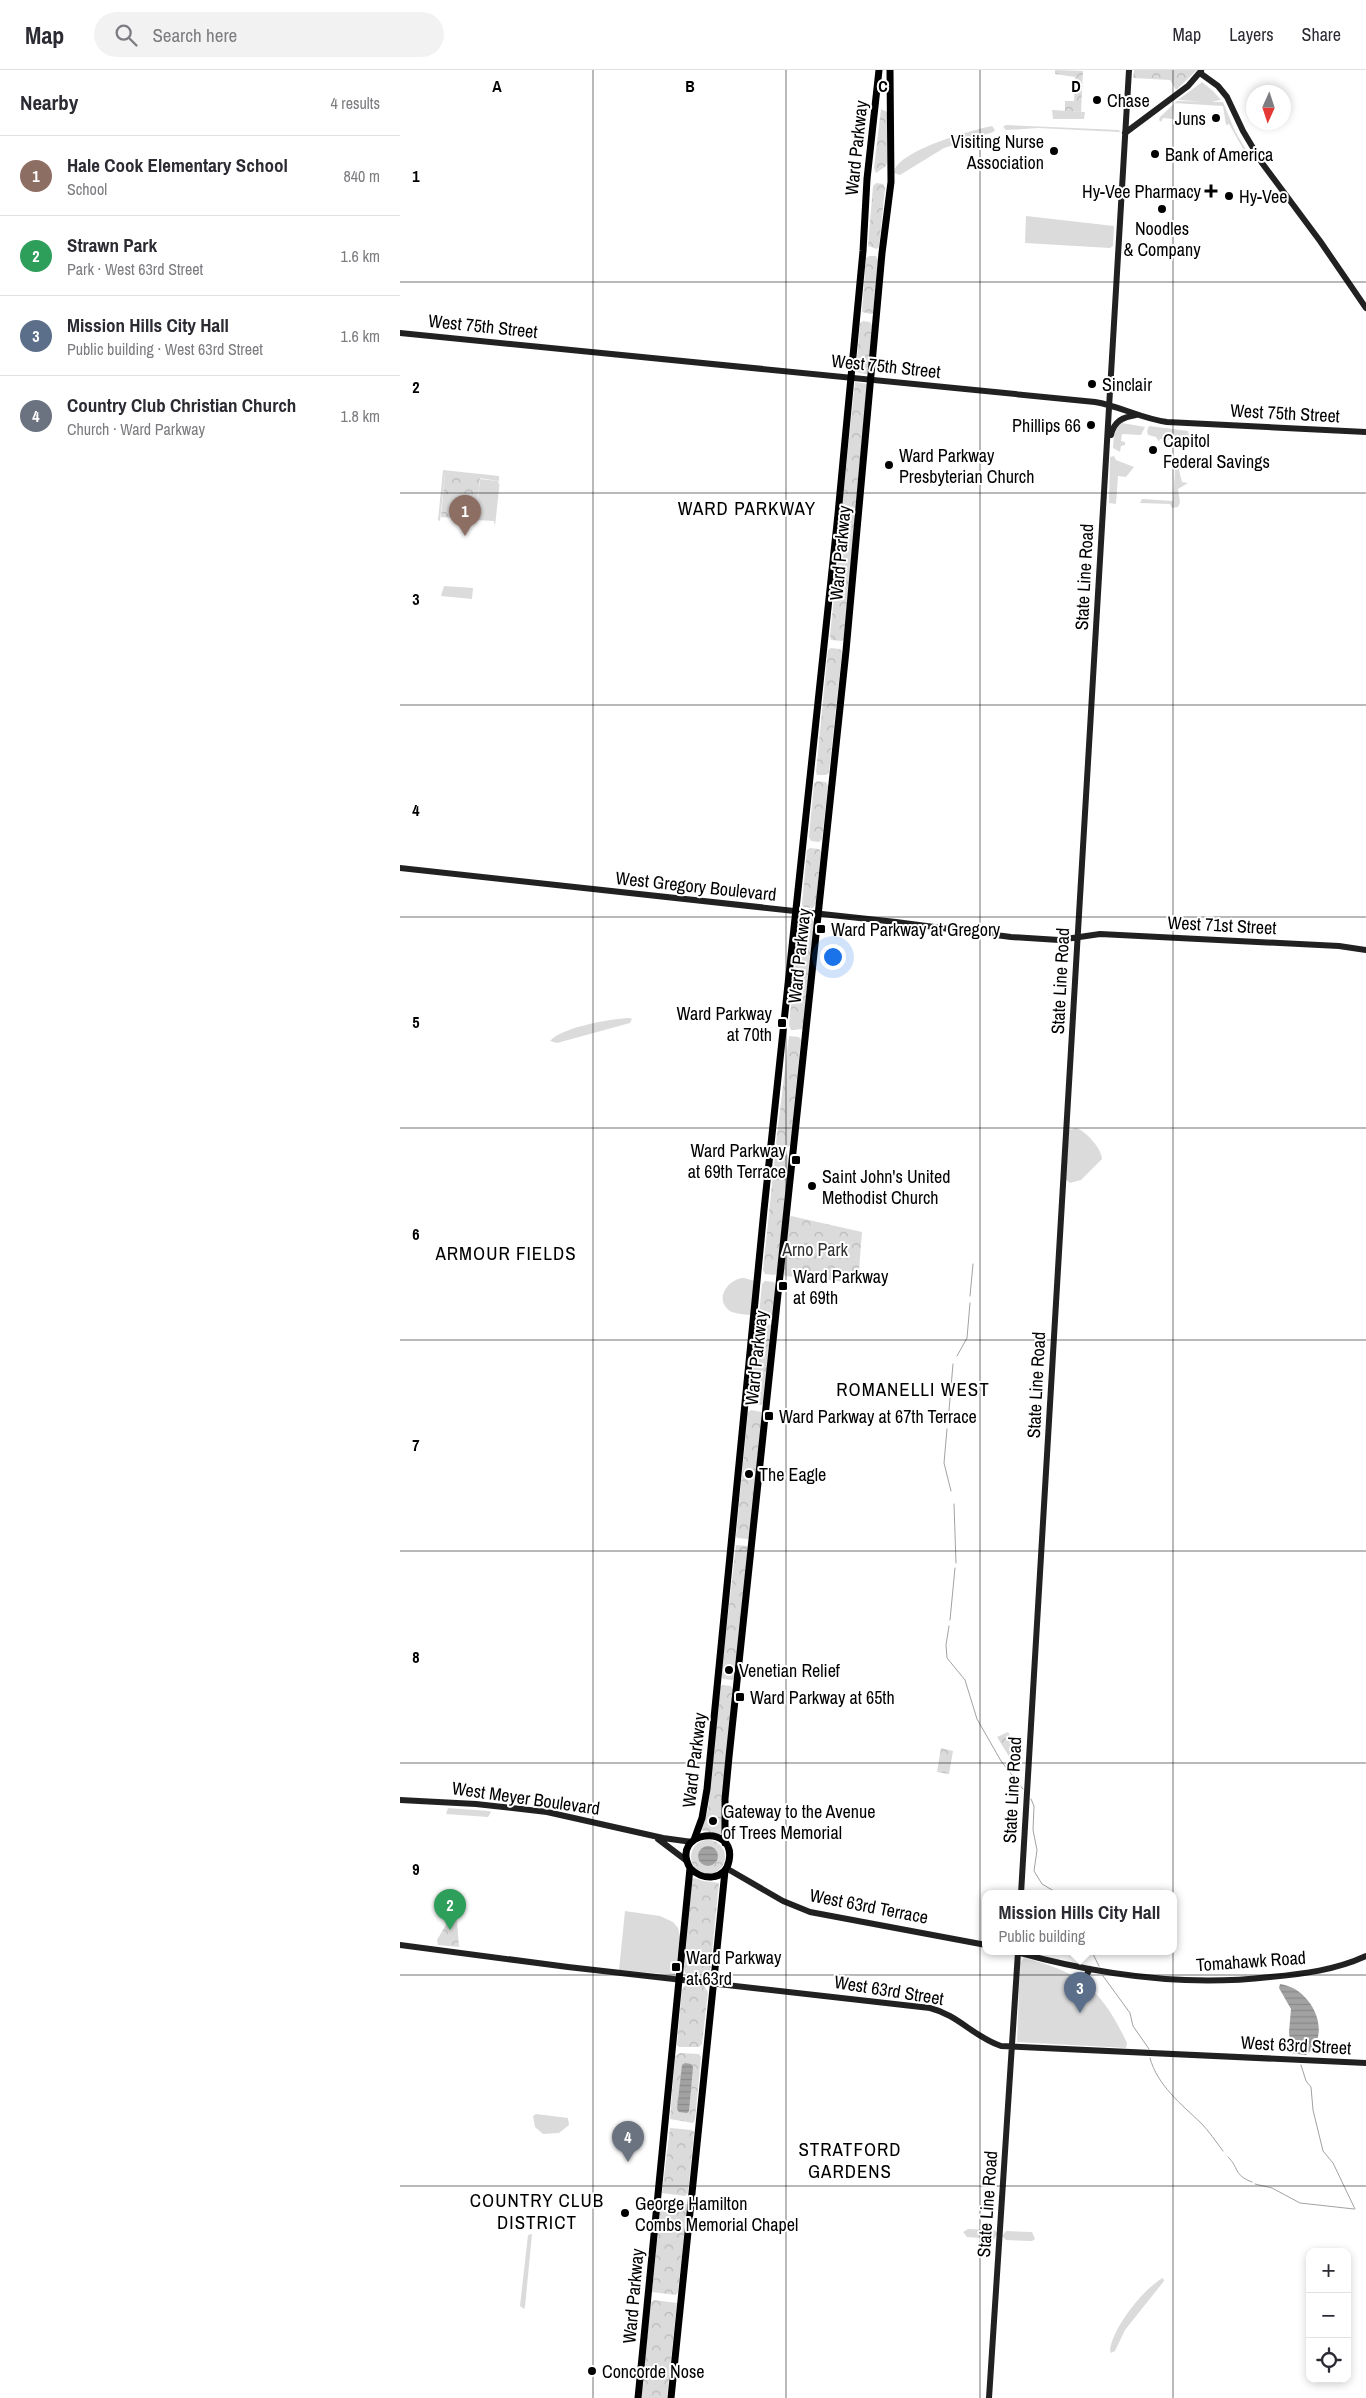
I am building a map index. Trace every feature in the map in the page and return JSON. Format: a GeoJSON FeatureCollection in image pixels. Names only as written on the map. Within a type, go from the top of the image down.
{"type":"FeatureCollection","features":[{"type":"Feature","properties":{"kind":"main road","name":"Ward Parkway"},"geometry":{"type":"LineString","coordinates":[[693,1841],[702,1818],[706,1789],[851,378],[867,179],[879,70]]}},
{"type":"Feature","properties":{"kind":"main road","name":"Ward Parkway"},"geometry":{"type":"LineString","coordinates":[[726,1843],[725,1800],[729,1756],[846,651],[882,253],[891,182],[890,70]]}},
{"type":"Feature","properties":{"kind":"main road","name":"State Line Road"},"geometry":{"type":"LineString","coordinates":[[1021,1890],[1129,70]]}},
{"type":"Feature","properties":{"kind":"main road"},"geometry":{"type":"LineString","coordinates":[[1125,133],[1188,86],[1200,72],[1218,86],[1227,97],[1243,131],[1262,163],[1320,241],[1366,308]]}},
{"type":"Feature","properties":{"kind":"main road","name":"West 75th Street"},"geometry":{"type":"LineString","coordinates":[[400,332],[1110,404],[1151,420],[1189,424],[1366,432]]}},
{"type":"Feature","properties":{"kind":"main road"},"geometry":{"type":"LineString","coordinates":[[1108,440],[1117,422],[1126,417],[1138,415]]}},
{"type":"Feature","properties":{"kind":"main road","name":"West Gregory Boulevard"},"geometry":{"type":"LineString","coordinates":[[400,868],[896,922],[1011,937],[1058,940],[1077,937]]}},
{"type":"Feature","properties":{"kind":"main road","name":"West 71st Street"},"geometry":{"type":"LineString","coordinates":[[1077,937],[1100,934],[1339,946],[1366,950]]}},
{"type":"Feature","properties":{"kind":"main road","name":"West Meyer Boulevard"},"geometry":{"type":"LineString","coordinates":[[400,1800],[476,1804],[547,1812],[648,1834],[693,1841]]}},
{"type":"Feature","properties":{"kind":"main road"},"geometry":{"type":"LineString","coordinates":[[648,1834],[665,1843],[700,1876],[706,1878],[718,1875],[725,1870]]}},
{"type":"Feature","properties":{"kind":"main road"},"geometry":{"type":"LineString","coordinates":[[670,2398],[712,1983],[725,1870],[730,1854],[726,1843],[710,1835],[693,1841],[686,1852],[688,1865]]}},
{"type":"Feature","properties":{"kind":"main road","name":"Ward Parkway"},"geometry":{"type":"LineString","coordinates":[[638,2398],[679,1979],[688,1865]]}},
{"type":"Feature","properties":{"kind":"main road","name":"West 63rd Terrace"},"geometry":{"type":"LineString","coordinates":[[725,1870],[783,1901],[810,1912],[982,1944]]}},
{"type":"Feature","properties":{"kind":"main road","name":"West 63rd Street"},"geometry":{"type":"LineString","coordinates":[[400,1945],[930,2008],[954,2017],[982,2038],[995,2044],[1366,2063]]}},
{"type":"Feature","properties":{"kind":"main road","name":"State Line Road"},"geometry":{"type":"LineString","coordinates":[[989,2398],[1017,1955]]}},
{"type":"Feature","properties":{"kind":"main road","name":"Tomahawk Road"},"geometry":{"type":"LineString","coordinates":[[1030,1955],[1090,1969],[1165,1978],[1238,1980],[1289,1976],[1330,1969],[1366,1956]]}},
{"type":"Feature","properties":{"kind":"main road"},"geometry":{"type":"LineString","coordinates":[[1084,1979],[1090,1969]]}},
{"type":"Feature","properties":{"kind":"green space"},"geometry":{"type":"Polygon","coordinates":[[[1055,70],[1083,71],[1081,112],[1065,111],[1065,101],[1074,101],[1075,77],[1055,74],[1055,70]]]}},
{"type":"Feature","properties":{"kind":"green space"},"geometry":{"type":"Polygon","coordinates":[[[1134,70],[1197,70],[1176,90],[1170,80],[1133,78],[1134,70]]]}},
{"type":"Feature","properties":{"kind":"green space"},"geometry":{"type":"Polygon","coordinates":[[[1202,82],[1221,100],[1210,102],[1178,100],[1202,82]]]}},
{"type":"Feature","properties":{"kind":"green space"},"geometry":{"type":"Polygon","coordinates":[[[1177,101],[1223,102],[1235,131],[1249,155],[1243,157],[1246,154],[1229,124],[1226,125],[1223,106],[1175,103],[1177,101]]]}},
{"type":"Feature","properties":{"kind":"green space"},"geometry":{"type":"Polygon","coordinates":[[[1174,104],[1173,119],[1163,118],[1161,122],[1159,120],[1160,117],[1174,104]]]}},
{"type":"Feature","properties":{"kind":"green space"},"geometry":{"type":"Polygon","coordinates":[[[881,109],[887,112],[887,162],[886,166],[876,173],[874,168],[881,109]]]}},
{"type":"Feature","properties":{"kind":"green space"},"geometry":{"type":"Polygon","coordinates":[[[1052,110],[1085,112],[1084,119],[1053,119],[1052,110]]]}},
{"type":"Feature","properties":{"kind":"green space"},"geometry":{"type":"Polygon","coordinates":[[[1006,125],[1119,130],[1120,132],[1038,128],[1006,130],[1003,127],[1006,125]]]}},
{"type":"Feature","properties":{"kind":"green space"},"geometry":{"type":"Polygon","coordinates":[[[992,126],[995,130],[993,132],[944,148],[900,175],[894,173],[898,165],[907,157],[921,150],[953,137],[992,126]]]}},
{"type":"Feature","properties":{"kind":"green space"},"geometry":{"type":"Polygon","coordinates":[[[876,183],[883,184],[885,188],[879,247],[877,249],[868,246],[873,186],[876,183]]]}},
{"type":"Feature","properties":{"kind":"green space"},"geometry":{"type":"Polygon","coordinates":[[[1026,216],[1114,226],[1113,246],[1110,248],[1025,243],[1026,216]]]}},
{"type":"Feature","properties":{"kind":"green space"},"geometry":{"type":"Polygon","coordinates":[[[876,256],[878,260],[873,313],[871,314],[862,312],[866,258],[876,256]]]}},
{"type":"Feature","properties":{"kind":"green space"},"geometry":{"type":"Polygon","coordinates":[[[863,321],[870,322],[872,325],[868,373],[866,374],[856,372],[860,323],[863,321]]]}},
{"type":"Feature","properties":{"kind":"green space"},"geometry":{"type":"Polygon","coordinates":[[[855,382],[867,384],[856,507],[854,508],[842,505],[855,382]]]}},
{"type":"Feature","properties":{"kind":"green space"},"geometry":{"type":"Polygon","coordinates":[[[1122,423],[1145,427],[1141,435],[1122,434],[1121,441],[1125,442],[1125,445],[1121,446],[1120,452],[1113,448],[1115,431],[1122,423]]]}},
{"type":"Feature","properties":{"kind":"green space"},"geometry":{"type":"Polygon","coordinates":[[[1149,426],[1188,431],[1190,439],[1187,441],[1160,439],[1159,442],[1156,437],[1148,435],[1149,426]]]}},
{"type":"Feature","properties":{"kind":"green space"},"geometry":{"type":"Polygon","coordinates":[[[1114,456],[1116,460],[1134,467],[1126,477],[1118,476],[1116,504],[1109,503],[1110,457],[1114,456]]]}},
{"type":"Feature","properties":{"kind":"green space"},"geometry":{"type":"Polygon","coordinates":[[[1182,467],[1179,470],[1182,482],[1188,483],[1178,489],[1180,502],[1178,507],[1172,508],[1170,504],[1140,503],[1142,499],[1173,501],[1175,470],[1171,469],[1182,467]]]}},
{"type":"Feature","properties":{"kind":"green space"},"geometry":{"type":"Polygon","coordinates":[[[443,470],[499,476],[499,481],[445,473],[440,521],[438,520],[443,470]]]}},
{"type":"Feature","properties":{"kind":"green space"},"geometry":{"type":"Polygon","coordinates":[[[445,473],[480,477],[476,520],[441,517],[445,473]]]}},
{"type":"Feature","properties":{"kind":"green space"},"geometry":{"type":"Polygon","coordinates":[[[480,479],[498,481],[499,485],[500,480],[495,526],[494,521],[476,520],[480,479]]]}},
{"type":"Feature","properties":{"kind":"green space"},"geometry":{"type":"Polygon","coordinates":[[[843,513],[853,514],[855,518],[844,639],[842,641],[831,640],[830,635],[843,513]]]}},
{"type":"Feature","properties":{"kind":"green space"},"geometry":{"type":"Polygon","coordinates":[[[444,586],[473,588],[472,599],[441,596],[444,586]]]}},
{"type":"Feature","properties":{"kind":"green space"},"geometry":{"type":"Polygon","coordinates":[[[831,648],[840,649],[842,652],[829,772],[826,775],[817,775],[828,650],[831,648]]]}},
{"type":"Feature","properties":{"kind":"green space"},"geometry":{"type":"Polygon","coordinates":[[[817,781],[826,782],[828,786],[822,839],[819,842],[811,841],[809,837],[814,783],[817,781]]]}},
{"type":"Feature","properties":{"kind":"green space"},"geometry":{"type":"Polygon","coordinates":[[[810,848],[819,849],[821,852],[816,903],[813,908],[803,907],[802,904],[807,850],[810,848]]]}},
{"type":"Feature","properties":{"kind":"green space"},"geometry":{"type":"Polygon","coordinates":[[[803,918],[812,918],[814,922],[803,1029],[791,1030],[789,1025],[799,924],[803,918]]]}},
{"type":"Feature","properties":{"kind":"green space"},"geometry":{"type":"Polygon","coordinates":[[[632,1019],[630,1023],[557,1043],[550,1041],[556,1036],[575,1028],[599,1022],[632,1019]]]}},
{"type":"Feature","properties":{"kind":"green space"},"geometry":{"type":"Polygon","coordinates":[[[789,1036],[799,1037],[801,1040],[790,1145],[787,1148],[778,1147],[776,1143],[789,1036]]]}},
{"type":"Feature","properties":{"kind":"green space"},"geometry":{"type":"Polygon","coordinates":[[[1076,1128],[1093,1141],[1102,1159],[1081,1180],[1070,1183],[1065,1179],[1069,1130],[1076,1128]]]}},
{"type":"Feature","properties":{"kind":"green space"},"geometry":{"type":"Polygon","coordinates":[[[778,1153],[788,1155],[789,1158],[777,1272],[775,1275],[765,1274],[763,1270],[775,1156],[778,1153]]]}},
{"type":"Feature","properties":{"kind":"green space","name":"Arno Park"},"geometry":{"type":"Polygon","coordinates":[[[791,1216],[862,1232],[858,1283],[785,1276],[783,1272],[791,1216]]]}},
{"type":"Feature","properties":{"kind":"green space"},"geometry":{"type":"Polygon","coordinates":[[[744,1278],[755,1281],[751,1314],[749,1315],[730,1311],[723,1301],[723,1295],[728,1285],[733,1281],[744,1278]]]}},
{"type":"Feature","properties":{"kind":"green space"},"geometry":{"type":"Polygon","coordinates":[[[765,1281],[774,1282],[776,1286],[773,1314],[769,1317],[759,1314],[762,1284],[765,1281]]]}},
{"type":"Feature","properties":{"kind":"green space"},"geometry":{"type":"Polygon","coordinates":[[[760,1322],[771,1325],[764,1403],[761,1405],[750,1402],[758,1324],[760,1322]]]}},
{"type":"Feature","properties":{"kind":"green space"},"geometry":{"type":"Polygon","coordinates":[[[751,1410],[762,1412],[750,1538],[747,1539],[737,1538],[736,1536],[748,1412],[751,1410]]]}},
{"type":"Feature","properties":{"kind":"green space"},"geometry":{"type":"Polygon","coordinates":[[[736,1545],[748,1546],[735,1678],[732,1680],[723,1679],[721,1676],[736,1545]]]}},
{"type":"Feature","properties":{"kind":"green space"},"geometry":{"type":"Polygon","coordinates":[[[723,1685],[731,1686],[733,1690],[721,1809],[723,1833],[720,1835],[701,1830],[708,1809],[720,1687],[723,1685]]]}},
{"type":"Feature","properties":{"kind":"green space"},"geometry":{"type":"Polygon","coordinates":[[[1008,1732],[1018,1751],[1018,1754],[1010,1758],[997,1737],[1008,1732]]]}},
{"type":"Feature","properties":{"kind":"green space"},"geometry":{"type":"Polygon","coordinates":[[[941,1748],[953,1751],[949,1774],[937,1772],[941,1748]]]}},
{"type":"Feature","properties":{"kind":"green space"},"geometry":{"type":"Polygon","coordinates":[[[448,1808],[491,1812],[488,1817],[446,1814],[448,1808]]]}},
{"type":"Feature","properties":{"kind":"green space"},"geometry":{"type":"Polygon","coordinates":[[[708,1840],[715,1841],[720,1845],[724,1850],[724,1864],[720,1869],[715,1873],[708,1874],[701,1873],[696,1869],[692,1864],[691,1857],[692,1850],[696,1845],[701,1841],[708,1840]]]}},
{"type":"Feature","properties":{"kind":"green space"},"geometry":{"type":"Polygon","coordinates":[[[692,1879],[719,1883],[710,1972],[708,1976],[703,1978],[688,1977],[684,1970],[692,1879]]]}},
{"type":"Feature","properties":{"kind":"green space"},"geometry":{"type":"Polygon","coordinates":[[[456,1908],[459,1947],[438,1945],[437,1940],[456,1908]]]}},
{"type":"Feature","properties":{"kind":"green space"},"geometry":{"type":"Polygon","coordinates":[[[625,1911],[660,1916],[673,1922],[678,1928],[680,1936],[675,1975],[619,1970],[625,1911]]]}},
{"type":"Feature","properties":{"kind":"green space"},"geometry":{"type":"Polygon","coordinates":[[[1024,1958],[1061,1970],[1088,1986],[1108,2009],[1118,2025],[1127,2043],[1126,2048],[1017,2042],[1020,1963],[1024,1958]]]}},
{"type":"Feature","properties":{"kind":"green space"},"geometry":{"type":"Polygon","coordinates":[[[687,1984],[704,1986],[708,1992],[702,2044],[699,2047],[679,2047],[677,2045],[682,1989],[687,1984]]]}},
{"type":"Feature","properties":{"kind":"green space"},"geometry":{"type":"Polygon","coordinates":[[[680,2053],[699,2054],[701,2057],[695,2120],[693,2123],[670,2119],[675,2056],[680,2053]]]}},
{"type":"Feature","properties":{"kind":"green space"},"geometry":{"type":"Polygon","coordinates":[[[536,2114],[568,2118],[569,2125],[559,2133],[543,2134],[535,2127],[533,2116],[536,2114]]]}},
{"type":"Feature","properties":{"kind":"green space"},"geometry":{"type":"Polygon","coordinates":[[[670,2128],[692,2130],[694,2132],[688,2193],[685,2196],[662,2193],[670,2128]]]}},
{"type":"Feature","properties":{"kind":"green space"},"geometry":{"type":"Polygon","coordinates":[[[663,2200],[684,2202],[687,2205],[678,2292],[676,2295],[652,2292],[661,2202],[663,2200]]]}},
{"type":"Feature","properties":{"kind":"green space"},"geometry":{"type":"Polygon","coordinates":[[[968,2229],[994,2230],[998,2233],[994,2239],[967,2237],[963,2232],[968,2229]]]}},
{"type":"Feature","properties":{"kind":"green space"},"geometry":{"type":"Polygon","coordinates":[[[1006,2231],[1032,2232],[1035,2239],[1032,2241],[1006,2240],[1002,2236],[1006,2231]]]}},
{"type":"Feature","properties":{"kind":"green space"},"geometry":{"type":"Polygon","coordinates":[[[532,2234],[524,2309],[520,2306],[528,2235],[532,2234]]]}},
{"type":"Feature","properties":{"kind":"green space"},"geometry":{"type":"Polygon","coordinates":[[[1163,2278],[1164,2281],[1125,2330],[1115,2351],[1111,2353],[1112,2341],[1130,2309],[1147,2290],[1163,2278]]]}},
{"type":"Feature","properties":{"kind":"green space"},"geometry":{"type":"Polygon","coordinates":[[[654,2300],[677,2303],[667,2398],[641,2398],[651,2302],[654,2300]]]}},
{"type":"Feature","properties":{"kind":"shaded area"},"geometry":{"type":"Polygon","coordinates":[[[704,1846],[712,1846],[718,1852],[718,1860],[712,1866],[704,1866],[698,1860],[698,1852],[704,1846]]]}},
{"type":"Feature","properties":{"kind":"shaded area"},"geometry":{"type":"Polygon","coordinates":[[[1280,1984],[1291,1987],[1302,1994],[1316,2013],[1319,2024],[1318,2036],[1314,2046],[1306,2055],[1291,2053],[1289,2032],[1291,2009],[1279,1988],[1280,1984]]]}},
{"type":"Feature","properties":{"kind":"shaded area"},"geometry":{"type":"Polygon","coordinates":[[[685,2063],[691,2064],[693,2067],[689,2111],[687,2113],[679,2112],[677,2109],[682,2065],[685,2063]]]}},
{"type":"Feature","properties":{"kind":"waterway"},"geometry":{"type":"LineString","coordinates":[[970,1296],[973,1264]]}},
{"type":"Feature","properties":{"kind":"waterway"},"geometry":{"type":"LineString","coordinates":[[957,1356],[967,1338],[970,1303]]}},
{"type":"Feature","properties":{"kind":"waterway"},"geometry":{"type":"LineString","coordinates":[[948,1422],[953,1364]]}},
{"type":"Feature","properties":{"kind":"waterway"},"geometry":{"type":"LineString","coordinates":[[947,1429],[944,1463],[951,1491]]}},
{"type":"Feature","properties":{"kind":"waterway"},"geometry":{"type":"LineString","coordinates":[[954,1504],[956,1563]]}},
{"type":"Feature","properties":{"kind":"waterway"},"geometry":{"type":"LineString","coordinates":[[950,1620],[955,1568]]}},
{"type":"Feature","properties":{"kind":"waterway"},"geometry":{"type":"LineString","coordinates":[[949,1626],[946,1645],[947,1658],[965,1680],[977,1719],[1001,1761],[1023,1789]]}},
{"type":"Feature","properties":{"kind":"waterway"},"geometry":{"type":"LineString","coordinates":[[1031,1799],[1034,1806],[1033,1830],[1037,1850],[1034,1871],[1042,1884],[1052,1890]]}},
{"type":"Feature","properties":{"kind":"waterway"},"geometry":{"type":"LineString","coordinates":[[1094,1955],[1099,1966]]}},
{"type":"Feature","properties":{"kind":"waterway"},"geometry":{"type":"LineString","coordinates":[[1103,1976],[1130,2013],[1133,2026],[1149,2049]]}},
{"type":"Feature","properties":{"kind":"waterway"},"geometry":{"type":"LineString","coordinates":[[1150,2058],[1153,2068],[1164,2086],[1204,2126],[1223,2151]]}},
{"type":"Feature","properties":{"kind":"waterway"},"geometry":{"type":"LineString","coordinates":[[1301,2065],[1306,2081],[1311,2087],[1313,2110],[1323,2151],[1333,2163],[1355,2209]]}},
{"type":"Feature","properties":{"kind":"waterway"},"geometry":{"type":"LineString","coordinates":[[1228,2157],[1239,2174],[1252,2182]]}},
{"type":"Feature","properties":{"kind":"waterway"},"geometry":{"type":"LineString","coordinates":[[1255,2184],[1272,2188],[1300,2203],[1354,2209]]}},
{"type":"Feature","properties":{"kind":"place","name":"Chase"},"geometry":{"type":"Point","coordinates":[1097,100]}},
{"type":"Feature","properties":{"kind":"place","name":"Juns"},"geometry":{"type":"Point","coordinates":[1216,118]}},
{"type":"Feature","properties":{"kind":"place","name":"Visiting Nurse Association"},"geometry":{"type":"Point","coordinates":[1054,151]}},
{"type":"Feature","properties":{"kind":"place","name":"Bank of America"},"geometry":{"type":"Point","coordinates":[1155,154]}},
{"type":"Feature","properties":{"kind":"place","name":"Hy-Vee Pharmacy"},"geometry":{"type":"Point","coordinates":[1211,191]}},
{"type":"Feature","properties":{"kind":"place","name":"Hy-Vee"},"geometry":{"type":"Point","coordinates":[1229,196]}},
{"type":"Feature","properties":{"kind":"place","name":"Noodles & Company"},"geometry":{"type":"Point","coordinates":[1162,209]}},
{"type":"Feature","properties":{"kind":"place","name":"Sinclair"},"geometry":{"type":"Point","coordinates":[1092,384]}},
{"type":"Feature","properties":{"kind":"place","name":"Phillips 66"},"geometry":{"type":"Point","coordinates":[1091,425]}},
{"type":"Feature","properties":{"kind":"place","name":"Capitol Federal Savings"},"geometry":{"type":"Point","coordinates":[1153,450]}},
{"type":"Feature","properties":{"kind":"place","name":"Ward Parkway Presbyterian Church"},"geometry":{"type":"Point","coordinates":[889,465]}},
{"type":"Feature","properties":{"kind":"place","name":"Hale Cook Elementary School"},"geometry":{"type":"Point","coordinates":[465,536]}},
{"type":"Feature","properties":{"kind":"place","name":"Ward Parkway at Gregory"},"geometry":{"type":"Point","coordinates":[821,929]}},
{"type":"Feature","properties":{"kind":"place","name":"Ward Parkway at 70th"},"geometry":{"type":"Point","coordinates":[782,1023]}},
{"type":"Feature","properties":{"kind":"place","name":"Ward Parkway at 69th Terrace"},"geometry":{"type":"Point","coordinates":[796,1160]}},
{"type":"Feature","properties":{"kind":"place","name":"Saint John's United Methodist Church"},"geometry":{"type":"Point","coordinates":[812,1186]}},
{"type":"Feature","properties":{"kind":"place","name":"Ward Parkway at 69th"},"geometry":{"type":"Point","coordinates":[783,1286]}},
{"type":"Feature","properties":{"kind":"place","name":"Ward Parkway at 67th Terrace"},"geometry":{"type":"Point","coordinates":[769,1416]}},
{"type":"Feature","properties":{"kind":"place","name":"The Eagle"},"geometry":{"type":"Point","coordinates":[749,1474]}},
{"type":"Feature","properties":{"kind":"place","name":"Venetian Relief"},"geometry":{"type":"Point","coordinates":[729,1670]}},
{"type":"Feature","properties":{"kind":"place","name":"Ward Parkway at 65th"},"geometry":{"type":"Point","coordinates":[740,1697]}},
{"type":"Feature","properties":{"kind":"place","name":"Gateway to the Avenue of Trees Memorial"},"geometry":{"type":"Point","coordinates":[713,1821]}},
{"type":"Feature","properties":{"kind":"place","name":"Strawn Park"},"geometry":{"type":"Point","coordinates":[450,1930]}},
{"type":"Feature","properties":{"kind":"place","name":"Ward Parkway at 63rd"},"geometry":{"type":"Point","coordinates":[676,1967]}},
{"type":"Feature","properties":{"kind":"place","name":"Mission Hills City Hall"},"geometry":{"type":"Point","coordinates":[1080,2013]}},
{"type":"Feature","properties":{"kind":"place","name":"Country Club Christian Church"},"geometry":{"type":"Point","coordinates":[628,2162]}},
{"type":"Feature","properties":{"kind":"place","name":"George Hamilton Combs Memorial Chapel"},"geometry":{"type":"Point","coordinates":[625,2213]}},
{"type":"Feature","properties":{"kind":"place","name":"Concorde Nose"},"geometry":{"type":"Point","coordinates":[592,2371]}},
{"type":"Feature","properties":{"kind":"district","name":"WARD PARKWAY"},"geometry":{"type":"Point","coordinates":[747,508]}},
{"type":"Feature","properties":{"kind":"district","name":"ARMOUR FIELDS"},"geometry":{"type":"Point","coordinates":[506,1253]}},
{"type":"Feature","properties":{"kind":"district","name":"ROMANELLI WEST"},"geometry":{"type":"Point","coordinates":[913,1389]}},
{"type":"Feature","properties":{"kind":"district","name":"STRATFORD GARDENS"},"geometry":{"type":"Point","coordinates":[850,2160]}},
{"type":"Feature","properties":{"kind":"district","name":"COUNTRY CLUB DISTRICT"},"geometry":{"type":"Point","coordinates":[537,2211]}}]}
